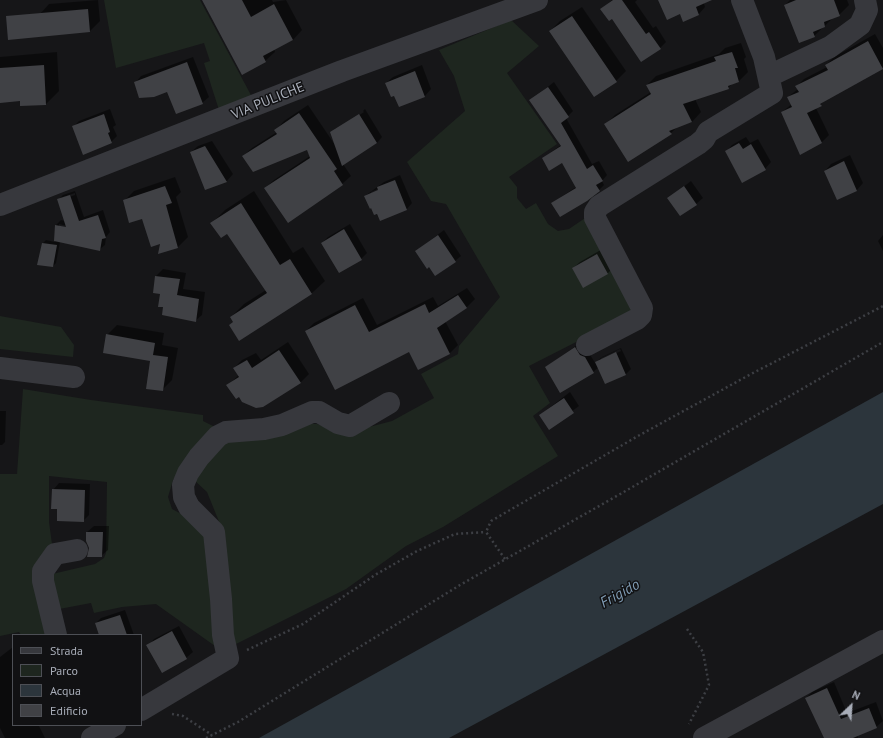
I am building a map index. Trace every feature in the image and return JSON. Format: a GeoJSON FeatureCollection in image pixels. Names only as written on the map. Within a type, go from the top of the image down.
{"type":"FeatureCollection","features":[{"type":"Feature","properties":{"kind":"street","name":"VIA PULICHE"},"geometry":{"type":"LineString","coordinates":[[0,205],[342,71],[537,0]]}},
{"type":"Feature","properties":{"kind":"street"},"geometry":{"type":"LineString","coordinates":[[587,345],[637,319],[641,315],[642,308],[595,218],[595,212],[599,206],[704,140],[708,132],[772,93],[769,76],[742,0]]}},
{"type":"Feature","properties":{"kind":"street"},"geometry":{"type":"LineString","coordinates":[[769,76],[830,48],[860,25],[867,10],[865,0]]}},
{"type":"Feature","properties":{"kind":"street"},"geometry":{"type":"LineString","coordinates":[[0,368],[74,377]]}},
{"type":"Feature","properties":{"kind":"street"},"geometry":{"type":"LineString","coordinates":[[142,709],[228,658],[223,635],[216,541],[214,532],[189,507],[184,497],[183,485],[188,473],[199,457],[218,436],[226,432],[264,429],[282,425],[312,412],[319,412],[338,423],[350,426],[389,403]]}},
{"type":"Feature","properties":{"kind":"street"},"geometry":{"type":"LineString","coordinates":[[56,634],[43,580],[43,571],[55,554],[77,550]]}},
{"type":"Feature","properties":{"kind":"street"},"geometry":{"type":"LineString","coordinates":[[696,732],[883,641]]}},
{"type":"Feature","properties":{"kind":"street"},"geometry":{"type":"LineString","coordinates":[[92,738],[113,726]]}},
{"type":"Feature","properties":{"kind":"path"},"geometry":{"type":"LineString","coordinates":[[486,532],[491,521],[638,436],[752,374],[883,306]]}},
{"type":"Feature","properties":{"kind":"path"},"geometry":{"type":"LineString","coordinates":[[206,738],[238,722],[453,589],[883,342]]}},
{"type":"Feature","properties":{"kind":"path"},"geometry":{"type":"LineString","coordinates":[[486,532],[505,559]]}},
{"type":"Feature","properties":{"kind":"path"},"geometry":{"type":"LineString","coordinates":[[228,658],[303,624],[375,575],[417,551],[455,534],[486,532]]}},
{"type":"Feature","properties":{"kind":"path"},"geometry":{"type":"LineString","coordinates":[[687,629],[703,652],[709,685],[696,732]]}},
{"type":"Feature","properties":{"kind":"path"},"geometry":{"type":"LineString","coordinates":[[165,714],[183,716],[212,735]]}},
{"type":"Feature","properties":{"kind":"green space"},"geometry":{"type":"Polygon","coordinates":[[[104,0],[200,0],[252,97],[219,110],[204,63],[210,61],[204,43],[116,68],[104,0]]]}},
{"type":"Feature","properties":{"kind":"green space"},"geometry":{"type":"Polygon","coordinates":[[[511,20],[539,46],[507,73],[557,144],[509,177],[517,187],[517,198],[526,209],[536,203],[548,224],[558,231],[569,229],[591,214],[633,313],[529,366],[550,403],[533,416],[558,456],[443,527],[406,546],[346,589],[234,645],[220,524],[207,492],[194,480],[221,440],[299,423],[317,424],[339,431],[350,432],[392,421],[434,398],[421,374],[458,354],[459,346],[500,297],[446,204],[431,201],[407,162],[465,111],[454,76],[439,50],[511,20]]]}},
{"type":"Feature","properties":{"kind":"green space"},"geometry":{"type":"Polygon","coordinates":[[[0,316],[61,327],[74,345],[73,357],[0,349],[0,316]]]}},
{"type":"Feature","properties":{"kind":"green space"},"geometry":{"type":"Polygon","coordinates":[[[23,389],[203,415],[203,421],[215,427],[184,464],[173,480],[168,497],[172,509],[206,527],[215,646],[156,604],[122,607],[94,613],[91,603],[54,610],[48,575],[95,564],[104,558],[106,553],[107,482],[49,476],[49,522],[52,544],[45,556],[52,634],[20,634],[19,632],[0,636],[0,474],[17,474],[23,389]]]}},
{"type":"Feature","properties":{"kind":"water","name":"Frigido"},"geometry":{"type":"Polygon","coordinates":[[[883,392],[883,504],[449,738],[259,738],[883,392]]]}},
{"type":"Feature","properties":{"kind":"building"},"geometry":{"type":"Polygon","coordinates":[[[202,0],[242,0],[251,17],[274,4],[293,40],[263,56],[266,62],[242,75],[202,0]]]}},
{"type":"Feature","properties":{"kind":"building"},"geometry":{"type":"Polygon","coordinates":[[[613,0],[622,0],[646,34],[649,32],[661,49],[641,62],[612,19],[609,21],[600,9],[613,0]]]}},
{"type":"Feature","properties":{"kind":"building"},"geometry":{"type":"Polygon","coordinates":[[[658,0],[712,0],[696,7],[699,15],[683,22],[680,14],[667,20],[658,0]]]}},
{"type":"Feature","properties":{"kind":"building"},"geometry":{"type":"Polygon","coordinates":[[[796,0],[834,0],[840,16],[824,22],[825,27],[813,32],[815,37],[799,43],[784,5],[796,0]]]}},
{"type":"Feature","properties":{"kind":"building"},"geometry":{"type":"Polygon","coordinates":[[[88,9],[90,32],[8,40],[6,16],[88,9]]]}},
{"type":"Feature","properties":{"kind":"building"},"geometry":{"type":"Polygon","coordinates":[[[572,16],[617,82],[594,97],[549,31],[572,16]]]}},
{"type":"Feature","properties":{"kind":"building"},"geometry":{"type":"Polygon","coordinates":[[[868,41],[883,69],[820,104],[822,106],[807,113],[822,143],[800,155],[781,112],[792,107],[787,97],[799,92],[795,86],[828,70],[825,65],[868,41]]]}},
{"type":"Feature","properties":{"kind":"building"},"geometry":{"type":"Polygon","coordinates":[[[732,52],[738,68],[735,68],[739,82],[728,86],[729,89],[683,104],[692,122],[669,131],[672,134],[628,162],[604,124],[651,94],[646,85],[716,61],[714,57],[732,52]]]}},
{"type":"Feature","properties":{"kind":"building"},"geometry":{"type":"Polygon","coordinates":[[[187,62],[203,104],[176,114],[167,92],[154,97],[139,98],[134,82],[187,62]]]}},
{"type":"Feature","properties":{"kind":"building"},"geometry":{"type":"Polygon","coordinates":[[[44,65],[46,105],[20,106],[20,101],[0,103],[0,68],[44,65]]]}},
{"type":"Feature","properties":{"kind":"building"},"geometry":{"type":"Polygon","coordinates":[[[415,71],[425,97],[399,107],[394,96],[391,97],[385,83],[415,71]]]}},
{"type":"Feature","properties":{"kind":"building"},"geometry":{"type":"Polygon","coordinates":[[[548,87],[569,117],[561,123],[587,169],[593,165],[603,181],[596,185],[600,191],[587,201],[560,217],[551,203],[576,188],[562,163],[549,171],[542,158],[561,146],[529,100],[548,87]]]}},
{"type":"Feature","properties":{"kind":"building"},"geometry":{"type":"Polygon","coordinates":[[[299,113],[337,169],[334,171],[343,185],[288,223],[264,188],[310,158],[307,150],[253,172],[242,156],[277,134],[274,130],[299,113]]]}},
{"type":"Feature","properties":{"kind":"building"},"geometry":{"type":"Polygon","coordinates":[[[104,114],[112,143],[83,155],[72,126],[104,114]]]}},
{"type":"Feature","properties":{"kind":"building"},"geometry":{"type":"Polygon","coordinates":[[[359,114],[377,143],[342,166],[330,132],[359,114]]]}},
{"type":"Feature","properties":{"kind":"building"},"geometry":{"type":"Polygon","coordinates":[[[739,143],[743,149],[751,144],[766,170],[742,183],[725,151],[739,143]]]}},
{"type":"Feature","properties":{"kind":"building"},"geometry":{"type":"Polygon","coordinates":[[[205,146],[227,182],[205,190],[190,152],[205,146]]]}},
{"type":"Feature","properties":{"kind":"building"},"geometry":{"type":"Polygon","coordinates":[[[844,161],[857,191],[837,200],[824,171],[844,161]]]}},
{"type":"Feature","properties":{"kind":"building"},"geometry":{"type":"Polygon","coordinates":[[[395,180],[407,210],[380,221],[377,214],[374,215],[371,208],[370,209],[364,196],[378,190],[377,187],[395,180]]]}},
{"type":"Feature","properties":{"kind":"building"},"geometry":{"type":"Polygon","coordinates":[[[165,186],[172,203],[166,205],[178,248],[158,254],[160,244],[151,247],[142,219],[129,223],[123,200],[165,186]]]}},
{"type":"Feature","properties":{"kind":"building"},"geometry":{"type":"Polygon","coordinates":[[[684,186],[697,205],[680,216],[667,198],[684,186]]]}},
{"type":"Feature","properties":{"kind":"building"},"geometry":{"type":"Polygon","coordinates":[[[70,195],[79,221],[98,215],[106,238],[102,239],[100,251],[54,241],[55,225],[66,227],[57,199],[70,195]]]}},
{"type":"Feature","properties":{"kind":"building"},"geometry":{"type":"Polygon","coordinates":[[[241,203],[280,265],[290,259],[312,294],[239,341],[229,325],[233,322],[230,317],[267,293],[227,234],[221,238],[210,223],[241,203]]]}},
{"type":"Feature","properties":{"kind":"building"},"geometry":{"type":"Polygon","coordinates":[[[344,229],[362,260],[339,273],[321,243],[344,229]]]}},
{"type":"Feature","properties":{"kind":"building"},"geometry":{"type":"Polygon","coordinates":[[[438,235],[456,262],[435,276],[429,267],[427,269],[415,251],[438,235]]]}},
{"type":"Feature","properties":{"kind":"building"},"geometry":{"type":"Polygon","coordinates":[[[42,243],[57,245],[53,267],[37,265],[42,243]]]}},
{"type":"Feature","properties":{"kind":"building"},"geometry":{"type":"Polygon","coordinates":[[[597,254],[608,274],[583,288],[572,268],[597,254]]]}},
{"type":"Feature","properties":{"kind":"building"},"geometry":{"type":"Polygon","coordinates":[[[155,276],[180,279],[177,295],[199,299],[196,322],[162,315],[163,307],[158,307],[160,294],[153,293],[155,276]]]}},
{"type":"Feature","properties":{"kind":"building"},"geometry":{"type":"Polygon","coordinates":[[[458,295],[467,308],[437,328],[450,354],[418,370],[409,352],[335,390],[305,331],[355,305],[369,332],[425,304],[429,313],[458,295]]]}},
{"type":"Feature","properties":{"kind":"building"},"geometry":{"type":"Polygon","coordinates":[[[106,334],[155,343],[153,355],[168,357],[163,391],[146,389],[150,361],[103,353],[106,334]]]}},
{"type":"Feature","properties":{"kind":"building"},"geometry":{"type":"Polygon","coordinates":[[[575,347],[580,355],[585,357],[594,373],[560,393],[545,367],[575,347]]]}},
{"type":"Feature","properties":{"kind":"building"},"geometry":{"type":"Polygon","coordinates":[[[279,350],[301,383],[263,407],[256,408],[242,402],[239,397],[236,399],[226,385],[239,377],[233,368],[247,360],[252,368],[279,350]]]}},
{"type":"Feature","properties":{"kind":"building"},"geometry":{"type":"Polygon","coordinates":[[[616,352],[626,375],[605,384],[595,362],[616,352]]]}},
{"type":"Feature","properties":{"kind":"building"},"geometry":{"type":"Polygon","coordinates":[[[564,398],[574,413],[549,430],[539,415],[564,398]]]}},
{"type":"Feature","properties":{"kind":"building"},"geometry":{"type":"Polygon","coordinates":[[[52,489],[85,490],[84,522],[57,521],[57,509],[51,509],[52,489]]]}},
{"type":"Feature","properties":{"kind":"building"},"geometry":{"type":"Polygon","coordinates":[[[86,532],[103,532],[102,557],[87,557],[89,548],[86,541],[86,532]]]}},
{"type":"Feature","properties":{"kind":"building"},"geometry":{"type":"Polygon","coordinates":[[[120,615],[127,634],[99,634],[95,623],[120,615]]]}},
{"type":"Feature","properties":{"kind":"building"},"geometry":{"type":"Polygon","coordinates":[[[172,631],[187,659],[162,673],[146,645],[172,631]]]}},
{"type":"Feature","properties":{"kind":"building"},"geometry":{"type":"Polygon","coordinates":[[[827,688],[841,719],[869,708],[877,728],[853,738],[824,738],[805,698],[827,688]]]}}]}
